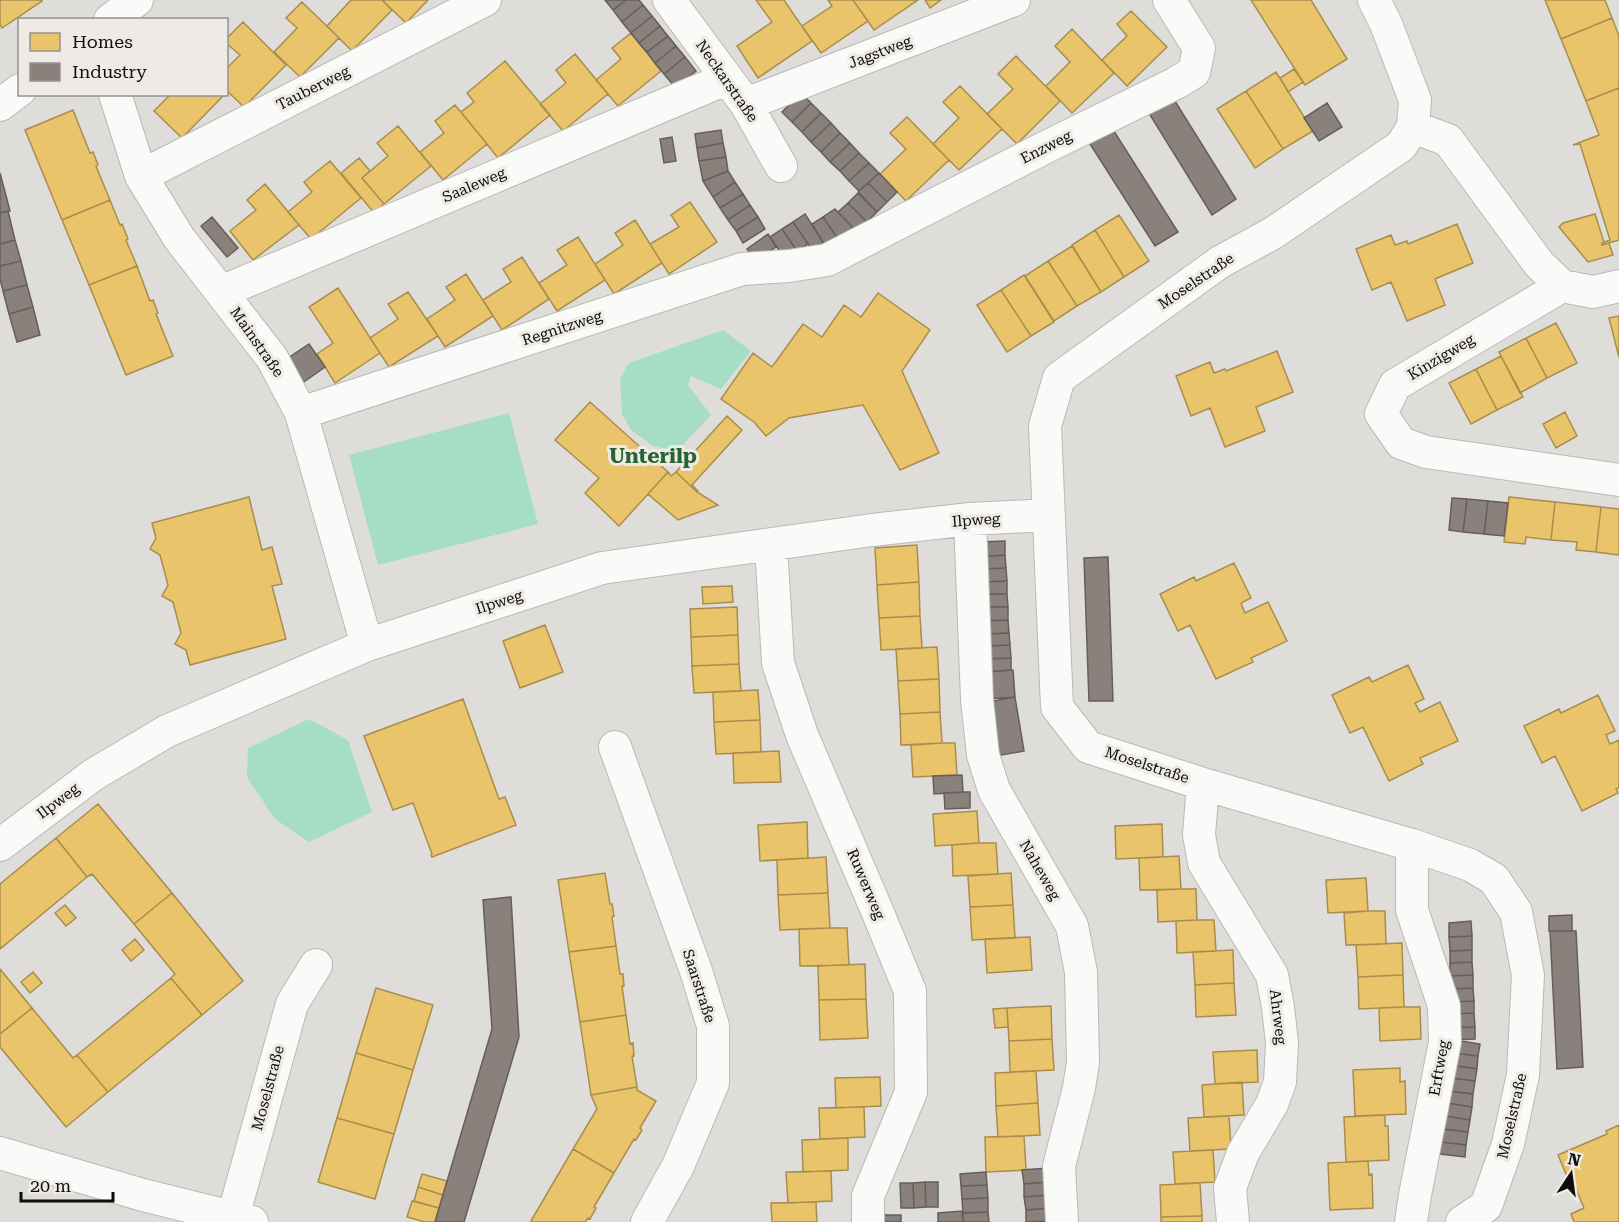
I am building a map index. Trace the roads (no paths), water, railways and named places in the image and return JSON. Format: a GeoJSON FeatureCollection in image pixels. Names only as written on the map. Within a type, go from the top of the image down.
{"type":"FeatureCollection","features":[{"type":"Feature","properties":{"kind":"street"},"geometry":{"type":"LineString","coordinates":[[113,18],[137,0]]}},
{"type":"Feature","properties":{"kind":"street","name":"Tauberweg"},"geometry":{"type":"LineString","coordinates":[[141,176],[485,0]]}},
{"type":"Feature","properties":{"kind":"street","name":"Neckarstraße"},"geometry":{"type":"LineString","coordinates":[[669,0],[746,104],[781,166]]}},
{"type":"Feature","properties":{"kind":"street","name":"Jagstweg"},"geometry":{"type":"LineString","coordinates":[[746,104],[1014,0]]}},
{"type":"Feature","properties":{"kind":"street","name":"Enzweg"},"geometry":{"type":"LineString","coordinates":[[827,260],[1194,72],[1199,48],[1169,0]]}},
{"type":"Feature","properties":{"kind":"street"},"geometry":{"type":"LineString","coordinates":[[1374,0],[1386,24],[1415,100],[1413,127],[1448,140],[1539,264],[1562,286],[1593,292],[1619,286]]}},
{"type":"Feature","properties":{"kind":"street","name":"Saaleweg"},"geometry":{"type":"LineString","coordinates":[[221,292],[726,79]]}},
{"type":"Feature","properties":{"kind":"street"},"geometry":{"type":"LineString","coordinates":[[0,105],[18,92]]}},
{"type":"Feature","properties":{"kind":"street","name":"Mainstraße"},"geometry":{"type":"LineString","coordinates":[[116,96],[141,176],[179,238],[272,358],[301,413],[368,645]]}},
{"type":"Feature","properties":{"kind":"street","name":"Moselstraße"},"geometry":{"type":"LineString","coordinates":[[1413,127],[1401,146],[1274,233],[1220,262],[1059,378],[1044,426],[1057,707],[1088,747],[1412,845],[1470,865],[1494,879],[1516,912],[1528,975],[1523,1075],[1508,1144],[1486,1206],[1462,1222]]}},
{"type":"Feature","properties":{"kind":"street","name":"Regnitzweg"},"geometry":{"type":"LineString","coordinates":[[301,413],[742,269],[789,266],[827,260]]}},
{"type":"Feature","properties":{"kind":"street","name":"Kinzigweg"},"geometry":{"type":"LineString","coordinates":[[1562,286],[1395,385],[1381,414],[1401,443],[1426,452],[1619,480]]}},
{"type":"Feature","properties":{"kind":"street","name":"Ilpweg"},"geometry":{"type":"LineString","coordinates":[[0,845],[93,775],[167,730],[368,645],[602,568],[872,530],[970,519],[1049,515]]}},
{"type":"Feature","properties":{"kind":"street","name":"Naheweg"},"geometry":{"type":"LineString","coordinates":[[970,519],[977,700],[983,755],[994,790],[1072,926],[1081,972],[1083,1062],[1079,1088],[1059,1166],[1062,1222]]}},
{"type":"Feature","properties":{"kind":"street","name":"Ruwerweg"},"geometry":{"type":"LineString","coordinates":[[771,545],[778,663],[802,735],[910,991],[911,1092],[868,1196],[868,1222]]}},
{"type":"Feature","properties":{"kind":"street","name":"Saarstraße"},"geometry":{"type":"LineString","coordinates":[[615,747],[696,971],[713,1026],[713,1083],[678,1166],[647,1222]]}},
{"type":"Feature","properties":{"kind":"street","name":"Ahrweg"},"geometry":{"type":"LineString","coordinates":[[1203,783],[1199,835],[1204,863],[1272,975],[1282,1043],[1280,1082],[1272,1104],[1243,1153],[1230,1188],[1233,1222]]}},
{"type":"Feature","properties":{"kind":"street","name":"Erftweg"},"geometry":{"type":"LineString","coordinates":[[1412,845],[1412,910],[1444,1006],[1445,1042],[1414,1195],[1412,1222]]}},
{"type":"Feature","properties":{"kind":"street","name":"Moselstraße"},"geometry":{"type":"LineString","coordinates":[[0,1153],[143,1195],[243,1219],[292,1004],[316,965]]}},
{"type":"Feature","properties":{"kind":"district","name":"Unterilp"},"geometry":{"type":"Point","coordinates":[653,456]}}]}
